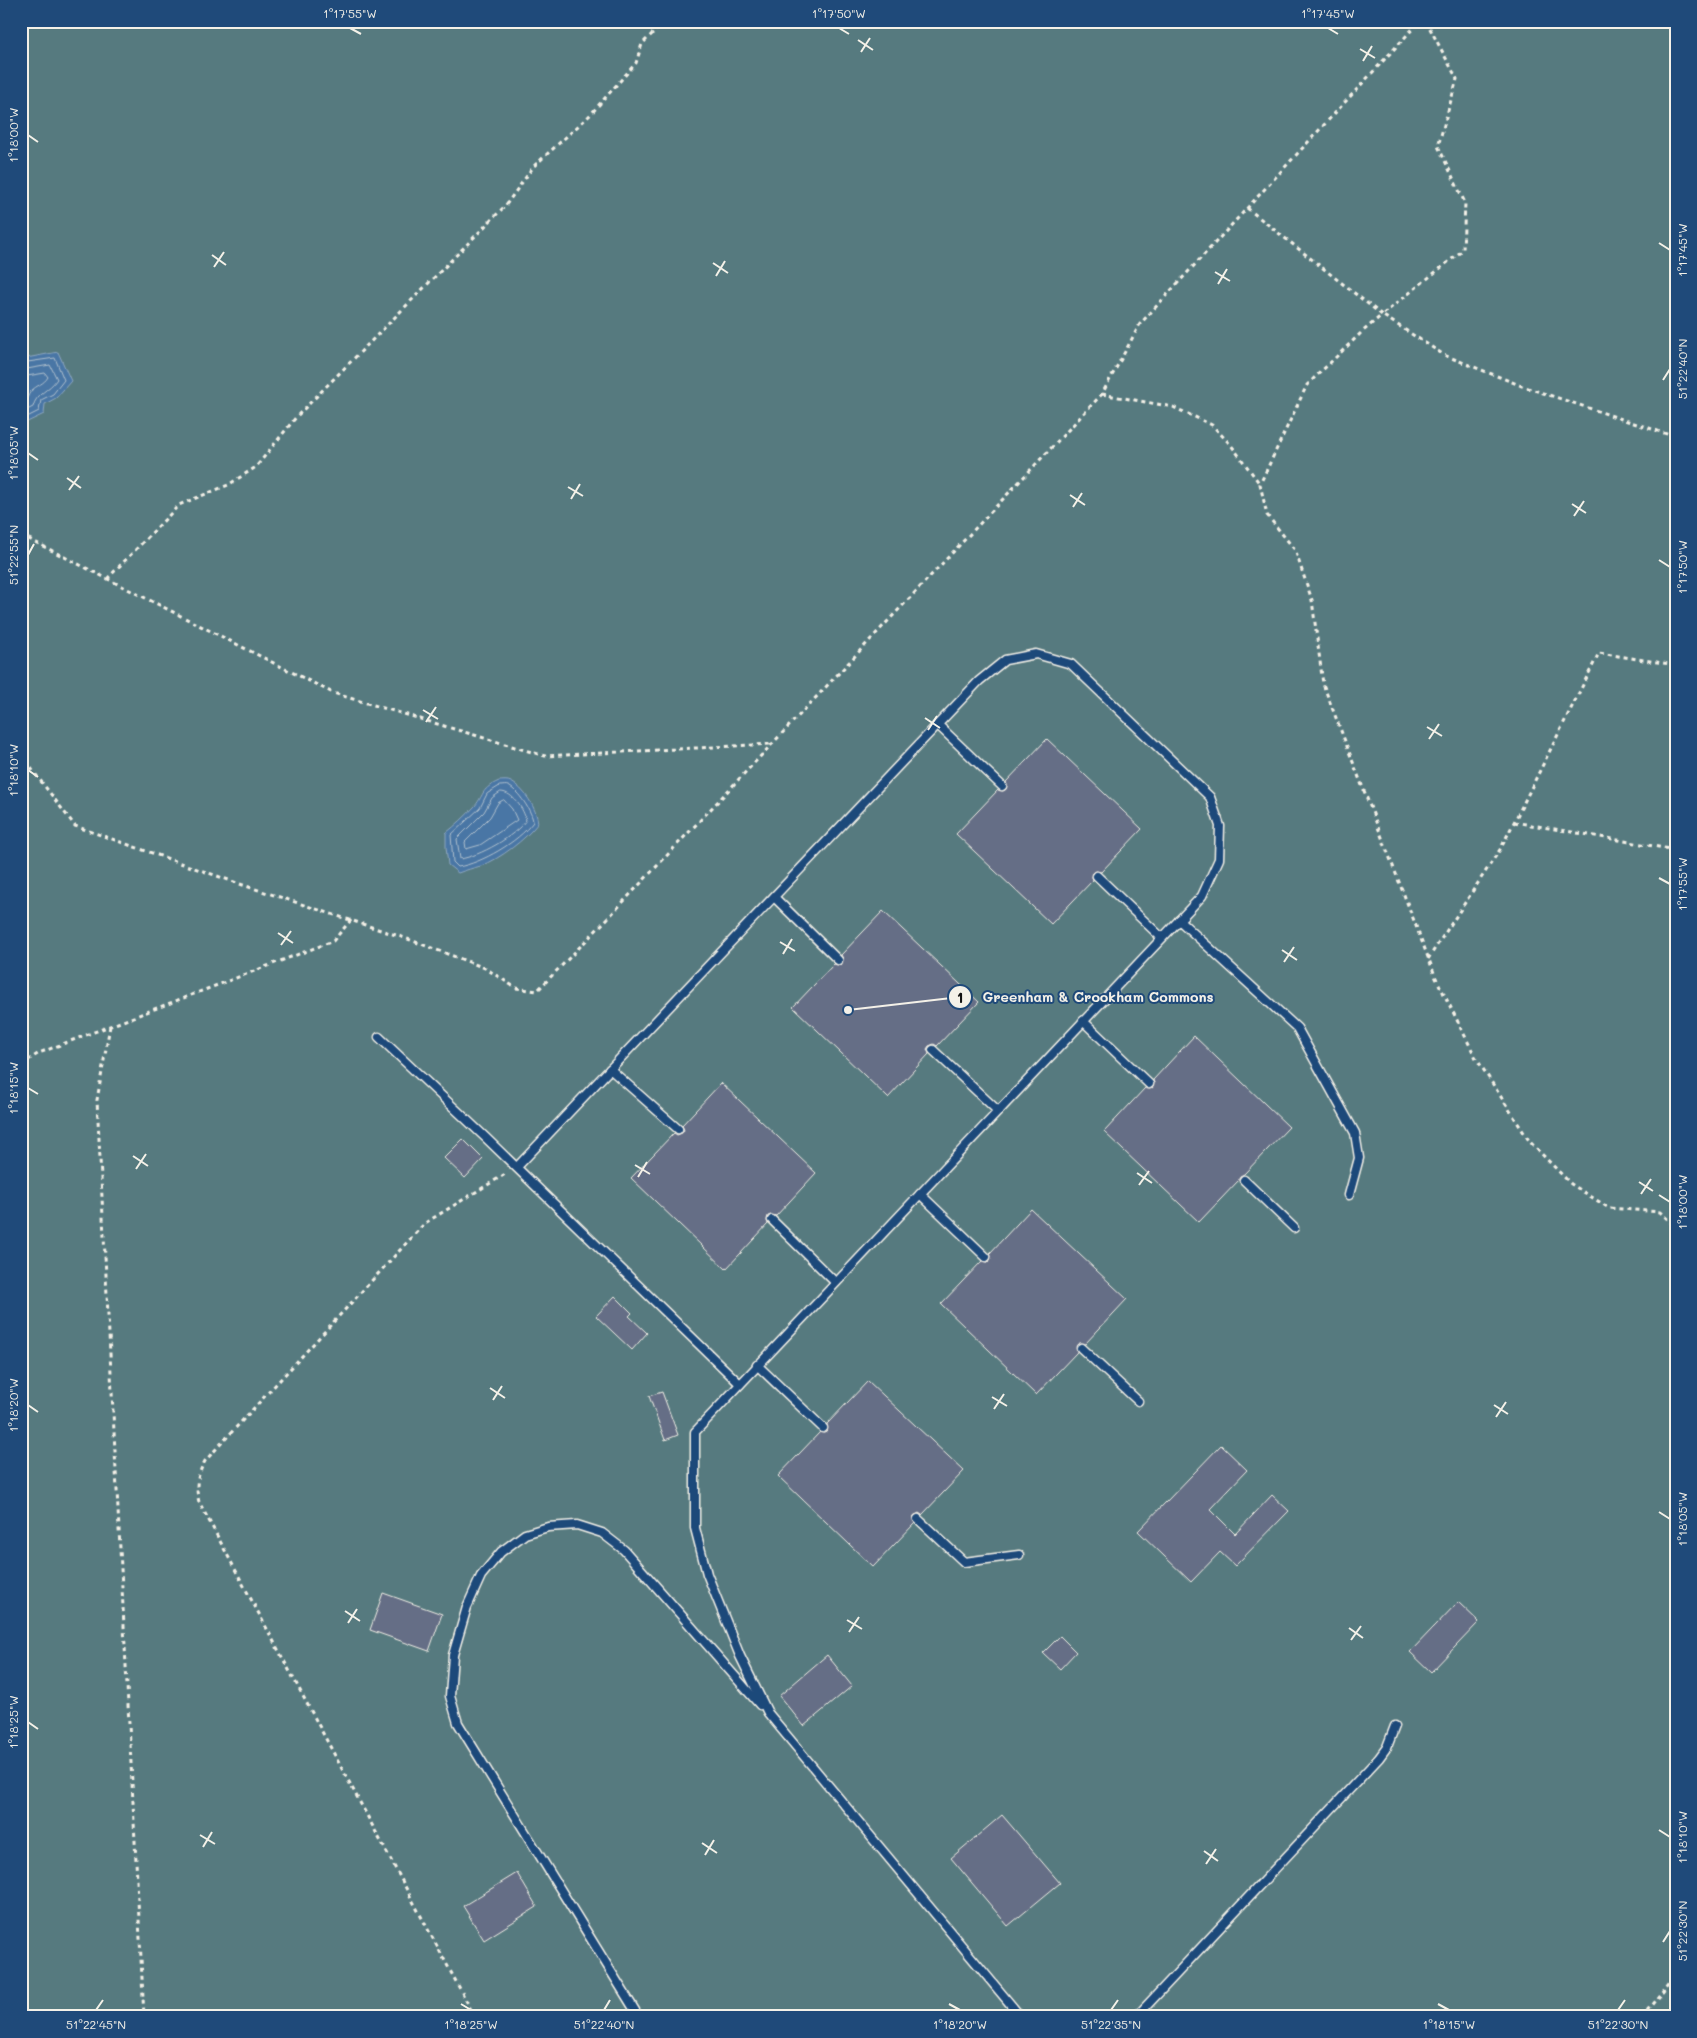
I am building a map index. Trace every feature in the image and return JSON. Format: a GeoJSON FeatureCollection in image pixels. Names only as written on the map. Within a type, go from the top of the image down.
{"type":"FeatureCollection","features":[{"type":"Feature","properties":{"kind":"lane"},"geometry":{"type":"LineString","coordinates":[[517,1167],[979,681],[1005,660],[1036,654],[1071,664],[1210,797],[1220,826],[1219,859],[1202,896],[695,1432],[695,1528],[706,1574],[740,1656],[768,1713]]}},
{"type":"Feature","properties":{"kind":"lane"},"geometry":{"type":"LineString","coordinates":[[938,725],[1002,786]]}},
{"type":"Feature","properties":{"kind":"lane"},"geometry":{"type":"LineString","coordinates":[[1097,876],[1162,938]]}},
{"type":"Feature","properties":{"kind":"lane"},"geometry":{"type":"LineString","coordinates":[[774,897],[838,960]]}},
{"type":"Feature","properties":{"kind":"lane"},"geometry":{"type":"LineString","coordinates":[[1178,920],[1297,1028],[1355,1134],[1359,1158],[1349,1195]]}},
{"type":"Feature","properties":{"kind":"lane"},"geometry":{"type":"LineString","coordinates":[[1083,1021],[1149,1084]]}},
{"type":"Feature","properties":{"kind":"lane"},"geometry":{"type":"LineString","coordinates":[[379,1037],[517,1167],[740,1384]]}},
{"type":"Feature","properties":{"kind":"lane"},"geometry":{"type":"LineString","coordinates":[[933,1050],[998,1111]]}},
{"type":"Feature","properties":{"kind":"lane"},"geometry":{"type":"LineString","coordinates":[[610,1069],[678,1129]]}},
{"type":"Feature","properties":{"kind":"lane"},"geometry":{"type":"LineString","coordinates":[[1244,1180],[1294,1228]]}},
{"type":"Feature","properties":{"kind":"lane"},"geometry":{"type":"LineString","coordinates":[[920,1194],[986,1257]]}},
{"type":"Feature","properties":{"kind":"lane"},"geometry":{"type":"LineString","coordinates":[[772,1220],[835,1282]]}},
{"type":"Feature","properties":{"kind":"lane"},"geometry":{"type":"LineString","coordinates":[[1081,1348],[1138,1401]]}},
{"type":"Feature","properties":{"kind":"lane"},"geometry":{"type":"LineString","coordinates":[[757,1365],[823,1428]]}},
{"type":"Feature","properties":{"kind":"lane"},"geometry":{"type":"LineString","coordinates":[[918,1519],[964,1562],[1019,1555]]}},
{"type":"Feature","properties":{"kind":"lane"},"geometry":{"type":"LineString","coordinates":[[638,2017],[458,1723],[450,1696],[453,1655],[467,1608],[481,1576],[501,1552],[524,1534],[548,1527],[577,1525],[602,1533],[624,1550],[768,1713],[1021,2017]]}},
{"type":"Feature","properties":{"kind":"lane"},"geometry":{"type":"LineString","coordinates":[[1136,2017],[1379,1758],[1387,1747],[1395,1726]]}},
{"type":"Feature","properties":{"kind":"path"},"geometry":{"type":"LineString","coordinates":[[107,579],[179,505],[228,485],[256,467],[297,416],[505,206],[534,166],[589,116],[636,63],[642,44],[665,21]]}},
{"type":"Feature","properties":{"kind":"path"},"geometry":{"type":"LineString","coordinates":[[21,755],[76,826],[485,968],[516,988],[537,991],[1102,394],[1140,324],[1420,21]]}},
{"type":"Feature","properties":{"kind":"path"},"geometry":{"type":"LineString","coordinates":[[1260,484],[1307,384],[1362,332],[1463,250],[1465,203],[1438,146],[1457,80],[1426,21]]}},
{"type":"Feature","properties":{"kind":"path"},"geometry":{"type":"LineString","coordinates":[[1247,208],[1382,315],[1444,356],[1522,386],[1676,437]]}},
{"type":"Feature","properties":{"kind":"path"},"geometry":{"type":"LineString","coordinates":[[1102,394],[1173,407],[1212,425],[1231,445],[1260,484],[1267,515],[1295,550],[1312,600],[1323,684],[1428,959],[1476,1058],[1530,1142],[1571,1184],[1609,1208],[1660,1212],[1676,1227]]}},
{"type":"Feature","properties":{"kind":"path"},"geometry":{"type":"LineString","coordinates":[[21,535],[333,692],[545,756],[772,744]]}},
{"type":"Feature","properties":{"kind":"path"},"geometry":{"type":"LineString","coordinates":[[1428,959],[1501,848],[1599,652],[1676,665]]}},
{"type":"Feature","properties":{"kind":"path"},"geometry":{"type":"LineString","coordinates":[[1514,822],[1676,850]]}},
{"type":"Feature","properties":{"kind":"path"},"geometry":{"type":"LineString","coordinates":[[21,1065],[39,1053],[333,941],[351,920]]}},
{"type":"Feature","properties":{"kind":"path"},"geometry":{"type":"LineString","coordinates":[[110,1026],[97,1100],[144,2017]]}},
{"type":"Feature","properties":{"kind":"path"},"geometry":{"type":"LineString","coordinates":[[474,2017],[198,1502],[196,1489],[197,1475],[205,1461],[425,1223],[517,1167]]}},
{"type":"Feature","properties":{"kind":"path"},"geometry":{"type":"LineString","coordinates":[[1642,2017],[1676,1974]]}},
{"type":"Feature","properties":{"kind":"green space"},"geometry":{"type":"Polygon","coordinates":[[[21,21],[1676,21],[1676,2017],[21,2017],[21,21]]]}},
{"type":"Feature","properties":{"kind":"water"},"geometry":{"type":"Polygon","coordinates":[[[58,352],[71,381],[56,398],[45,404],[44,414],[21,425],[21,359],[58,352]]]}},
{"type":"Feature","properties":{"kind":"water"},"geometry":{"type":"Polygon","coordinates":[[[499,781],[510,781],[521,789],[532,805],[538,823],[520,842],[496,859],[458,873],[448,865],[446,833],[475,806],[486,789],[499,781]]]}},
{"type":"Feature","properties":{"kind":"building"},"geometry":{"type":"Polygon","coordinates":[[[1047,739],[1142,829],[1101,872],[1096,871],[1093,873],[1093,880],[1051,924],[956,834],[998,790],[1003,791],[1006,789],[1006,782],[1047,739]]]}},
{"type":"Feature","properties":{"kind":"building"},"geometry":{"type":"Polygon","coordinates":[[[883,911],[979,1002],[937,1046],[934,1044],[929,1046],[927,1049],[929,1054],[888,1098],[793,1007],[834,964],[842,964],[843,959],[841,955],[883,911]]]}},
{"type":"Feature","properties":{"kind":"building"},"geometry":{"type":"Polygon","coordinates":[[[1194,1036],[1289,1127],[1240,1176],[1239,1180],[1199,1222],[1104,1132],[1145,1088],[1150,1089],[1153,1087],[1153,1080],[1194,1036]]]}},
{"type":"Feature","properties":{"kind":"building"},"geometry":{"type":"Polygon","coordinates":[[[721,1083],[816,1173],[776,1216],[768,1216],[768,1224],[726,1269],[631,1178],[674,1133],[677,1135],[682,1133],[684,1130],[682,1125],[721,1083]]]}},
{"type":"Feature","properties":{"kind":"building"},"geometry":{"type":"Polygon","coordinates":[[[463,1139],[483,1159],[465,1178],[444,1158],[463,1139]]]}},
{"type":"Feature","properties":{"kind":"building"},"geometry":{"type":"Polygon","coordinates":[[[1031,1209],[1127,1299],[1085,1344],[1080,1343],[1077,1345],[1077,1352],[1036,1395],[941,1304],[982,1261],[987,1262],[990,1260],[990,1253],[1031,1209]]]}},
{"type":"Feature","properties":{"kind":"building"},"geometry":{"type":"Polygon","coordinates":[[[615,1296],[632,1313],[629,1316],[647,1333],[632,1350],[596,1316],[615,1296]]]}},
{"type":"Feature","properties":{"kind":"building"},"geometry":{"type":"Polygon","coordinates":[[[868,1381],[964,1471],[922,1515],[919,1513],[914,1516],[913,1520],[915,1523],[873,1567],[778,1476],[820,1432],[824,1433],[827,1431],[827,1424],[868,1381]]]}},
{"type":"Feature","properties":{"kind":"building"},"geometry":{"type":"Polygon","coordinates":[[[662,1392],[678,1435],[665,1440],[649,1396],[662,1392]]]}},
{"type":"Feature","properties":{"kind":"building"},"geometry":{"type":"Polygon","coordinates":[[[1221,1445],[1247,1470],[1210,1509],[1235,1534],[1272,1495],[1289,1511],[1235,1566],[1220,1552],[1191,1582],[1138,1531],[1221,1445]]]}},
{"type":"Feature","properties":{"kind":"building"},"geometry":{"type":"Polygon","coordinates":[[[383,1593],[442,1614],[429,1651],[370,1630],[383,1593]]]}},
{"type":"Feature","properties":{"kind":"building"},"geometry":{"type":"Polygon","coordinates":[[[1458,1602],[1479,1622],[1431,1672],[1410,1652],[1458,1602]]]}},
{"type":"Feature","properties":{"kind":"building"},"geometry":{"type":"Polygon","coordinates":[[[1060,1636],[1076,1652],[1060,1669],[1043,1653],[1060,1636]]]}},
{"type":"Feature","properties":{"kind":"building"},"geometry":{"type":"Polygon","coordinates":[[[827,1655],[852,1686],[804,1726],[779,1696],[827,1655]]]}},
{"type":"Feature","properties":{"kind":"building"},"geometry":{"type":"Polygon","coordinates":[[[1002,1815],[1060,1883],[1008,1926],[951,1858],[1002,1815]]]}},
{"type":"Feature","properties":{"kind":"building"},"geometry":{"type":"Polygon","coordinates":[[[517,1873],[537,1907],[484,1940],[463,1906],[517,1873]]]}},
{"type":"Feature","properties":{"kind":"place","name":"Greenham & Crookham Commons"},"geometry":{"type":"Point","coordinates":[848,1010]}}]}
